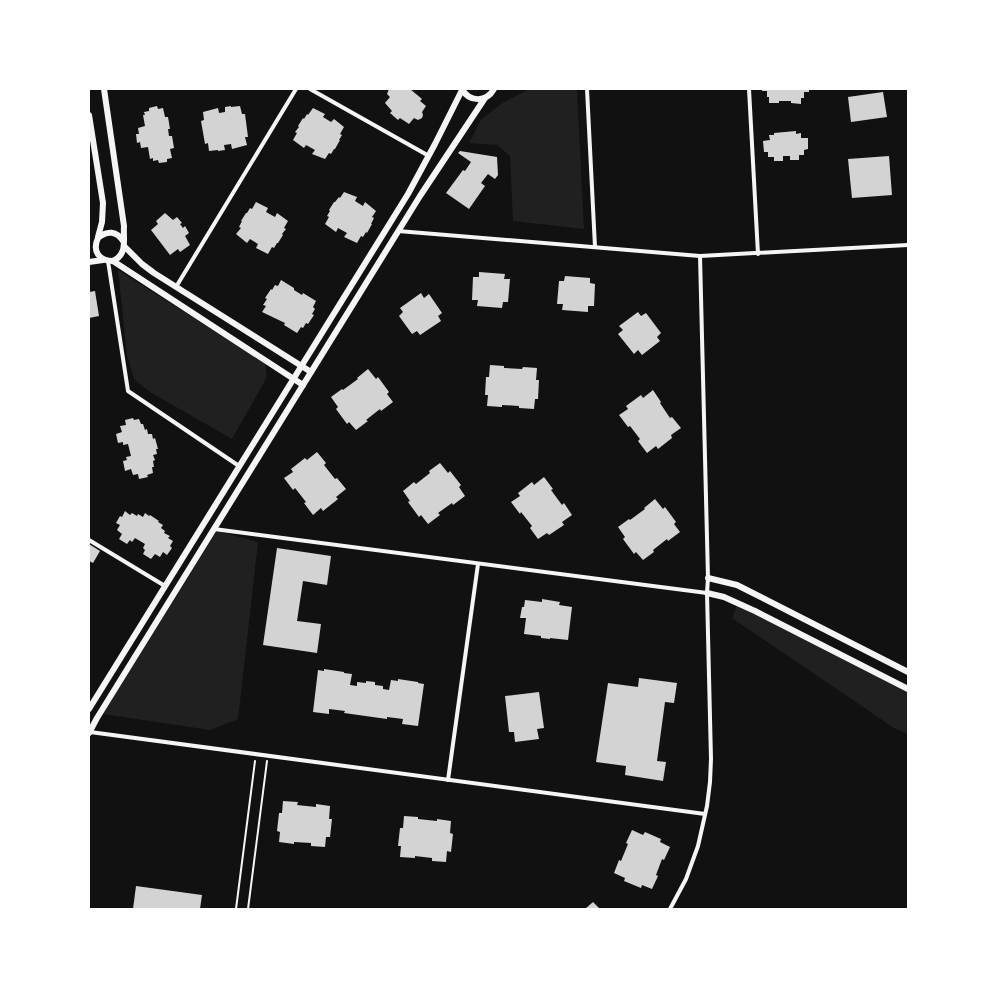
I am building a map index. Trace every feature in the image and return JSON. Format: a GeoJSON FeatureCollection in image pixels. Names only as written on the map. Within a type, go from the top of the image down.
{"type":"FeatureCollection","features":[{"type":"Feature","properties":{"kind":"street"},"geometry":{"type":"LineString","coordinates":[[89,262],[108,260],[121,255],[124,244],[124,226],[104,89]]}},
{"type":"Feature","properties":{"kind":"street"},"geometry":{"type":"LineString","coordinates":[[176,287],[296,89]]}},
{"type":"Feature","properties":{"kind":"street"},"geometry":{"type":"LineString","coordinates":[[310,89],[429,156]]}},
{"type":"Feature","properties":{"kind":"street"},"geometry":{"type":"LineString","coordinates":[[89,709],[408,194],[429,156],[462,89]]}},
{"type":"Feature","properties":{"kind":"street"},"geometry":{"type":"LineString","coordinates":[[462,89],[465,94],[474,100],[485,98]]}},
{"type":"Feature","properties":{"kind":"street"},"geometry":{"type":"LineString","coordinates":[[587,89],[595,247]]}},
{"type":"Feature","properties":{"kind":"street"},"geometry":{"type":"LineString","coordinates":[[749,89],[758,254]]}},
{"type":"Feature","properties":{"kind":"street"},"geometry":{"type":"LineString","coordinates":[[495,90],[485,98],[463,129],[398,230],[89,732],[705,814]]}},
{"type":"Feature","properties":{"kind":"street"},"geometry":{"type":"LineString","coordinates":[[89,114],[103,203],[102,222],[97,240],[96,252],[303,385]]}},
{"type":"Feature","properties":{"kind":"street"},"geometry":{"type":"LineString","coordinates":[[398,230],[700,256],[908,245]]}},
{"type":"Feature","properties":{"kind":"street"},"geometry":{"type":"LineString","coordinates":[[89,245],[106,233],[116,234],[142,264],[300,367],[311,372]]}},
{"type":"Feature","properties":{"kind":"street"},"geometry":{"type":"LineString","coordinates":[[670,909],[693,863],[700,840],[710,782],[711,759],[707,593],[708,578],[700,256]]}},
{"type":"Feature","properties":{"kind":"street"},"geometry":{"type":"LineString","coordinates":[[108,260],[128,391],[239,466]]}},
{"type":"Feature","properties":{"kind":"street"},"geometry":{"type":"LineString","coordinates":[[214,529],[707,593],[724,597],[755,610],[908,690]]}},
{"type":"Feature","properties":{"kind":"street"},"geometry":{"type":"LineString","coordinates":[[89,540],[165,586]]}},
{"type":"Feature","properties":{"kind":"street"},"geometry":{"type":"LineString","coordinates":[[448,780],[478,564]]}},
{"type":"Feature","properties":{"kind":"street"},"geometry":{"type":"LineString","coordinates":[[708,578],[737,585],[908,672]]}},
{"type":"Feature","properties":{"kind":"path"},"geometry":{"type":"LineString","coordinates":[[236,909],[256,754]]}},
{"type":"Feature","properties":{"kind":"path"},"geometry":{"type":"LineString","coordinates":[[248,909],[268,756]]}},
{"type":"Feature","properties":{"kind":"shaded area"},"geometry":{"type":"Polygon","coordinates":[[[529,89],[577,89],[584,229],[513,221],[510,156],[497,145],[469,143],[481,120],[501,104],[529,89]]]}},
{"type":"Feature","properties":{"kind":"shaded area"},"geometry":{"type":"Polygon","coordinates":[[[118,270],[265,363],[267,377],[232,439],[150,392],[134,379],[127,355],[118,270]]]}},
{"type":"Feature","properties":{"kind":"shaded area"},"geometry":{"type":"Polygon","coordinates":[[[217,531],[258,542],[238,719],[210,730],[103,714],[217,531]]]}},
{"type":"Feature","properties":{"kind":"shaded area"},"geometry":{"type":"Polygon","coordinates":[[[737,605],[908,692],[908,734],[894,728],[732,618],[737,605]]]}},
{"type":"Feature","properties":{"kind":"building"},"geometry":{"type":"Polygon","coordinates":[[[389,89],[410,89],[422,99],[420,101],[426,106],[422,112],[422,118],[418,120],[414,118],[409,124],[400,118],[398,120],[390,113],[392,111],[385,103],[390,97],[387,94],[389,89]]]}},
{"type":"Feature","properties":{"kind":"building"},"geometry":{"type":"Polygon","coordinates":[[[762,89],[809,89],[809,92],[804,92],[804,98],[801,98],[801,104],[791,103],[791,101],[769,103],[767,91],[762,91],[762,89]]]}},
{"type":"Feature","properties":{"kind":"building"},"geometry":{"type":"Polygon","coordinates":[[[883,92],[887,117],[851,122],[848,97],[883,92]]]}},
{"type":"Feature","properties":{"kind":"building"},"geometry":{"type":"Polygon","coordinates":[[[157,106],[158,109],[163,108],[165,117],[168,117],[170,129],[168,129],[169,136],[172,136],[174,148],[170,149],[172,158],[167,159],[167,162],[159,163],[158,160],[153,161],[153,158],[150,159],[148,147],[141,148],[140,142],[137,143],[136,134],[139,134],[138,128],[145,126],[143,115],[145,115],[144,112],[149,111],[149,108],[157,106]]]}},
{"type":"Feature","properties":{"kind":"building"},"geometry":{"type":"Polygon","coordinates":[[[240,106],[242,114],[245,114],[248,137],[245,137],[247,145],[232,149],[231,144],[224,145],[225,150],[209,151],[208,143],[205,144],[201,121],[204,120],[203,112],[218,108],[219,113],[225,112],[225,107],[240,106]]]}},
{"type":"Feature","properties":{"kind":"building"},"geometry":{"type":"Polygon","coordinates":[[[313,108],[325,114],[323,117],[331,122],[334,119],[344,127],[340,134],[342,135],[340,140],[335,149],[331,154],[329,153],[325,159],[312,154],[315,150],[306,145],[304,148],[293,140],[297,133],[295,132],[303,118],[304,119],[307,114],[308,115],[313,108]]]}},
{"type":"Feature","properties":{"kind":"building"},"geometry":{"type":"Polygon","coordinates":[[[796,131],[796,134],[801,133],[801,138],[808,138],[808,149],[804,150],[804,155],[799,155],[799,160],[790,160],[790,156],[783,156],[783,161],[774,161],[774,157],[768,157],[768,152],[764,152],[763,141],[770,140],[769,135],[774,135],[774,133],[796,131]]]}},
{"type":"Feature","properties":{"kind":"building"},"geometry":{"type":"Polygon","coordinates":[[[460,151],[497,157],[498,175],[495,179],[488,174],[481,183],[485,186],[469,209],[446,193],[463,170],[465,171],[471,162],[458,153],[460,151]]]}},
{"type":"Feature","properties":{"kind":"building"},"geometry":{"type":"Polygon","coordinates":[[[889,156],[892,195],[852,198],[848,159],[889,156]]]}},
{"type":"Feature","properties":{"kind":"building"},"geometry":{"type":"Polygon","coordinates":[[[344,192],[357,197],[355,201],[363,206],[365,202],[376,211],[372,217],[374,218],[367,233],[366,232],[363,237],[361,236],[357,243],[344,237],[347,233],[338,228],[336,232],[325,224],[329,217],[327,216],[330,211],[329,210],[334,202],[339,197],[340,198],[344,192]]]}},
{"type":"Feature","properties":{"kind":"building"},"geometry":{"type":"Polygon","coordinates":[[[256,202],[268,208],[266,212],[275,217],[277,213],[288,221],[284,228],[286,229],[282,234],[283,235],[268,254],[256,248],[258,244],[250,239],[247,243],[236,234],[241,228],[239,227],[241,221],[246,213],[250,208],[252,209],[256,202]]]}},
{"type":"Feature","properties":{"kind":"building"},"geometry":{"type":"Polygon","coordinates":[[[165,213],[173,220],[177,217],[182,223],[180,224],[183,228],[185,226],[189,233],[185,236],[190,245],[180,252],[178,249],[170,255],[151,230],[158,224],[156,221],[165,213]]]}},
{"type":"Feature","properties":{"kind":"building"},"geometry":{"type":"Polygon","coordinates":[[[479,272],[505,274],[504,279],[510,279],[508,302],[503,302],[502,308],[477,306],[478,300],[472,300],[473,277],[479,277],[479,272]]]}},
{"type":"Feature","properties":{"kind":"building"},"geometry":{"type":"Polygon","coordinates":[[[565,276],[590,278],[590,283],[595,284],[594,306],[588,306],[588,312],[562,310],[563,304],[557,304],[559,281],[564,281],[565,276]]]}},
{"type":"Feature","properties":{"kind":"building"},"geometry":{"type":"Polygon","coordinates":[[[281,280],[302,295],[303,293],[316,301],[313,307],[315,309],[312,314],[314,315],[308,324],[306,323],[303,328],[301,327],[297,333],[284,325],[285,323],[262,312],[266,306],[263,305],[267,299],[265,298],[275,285],[278,286],[281,280]]]}},
{"type":"Feature","properties":{"kind":"building"},"geometry":{"type":"Polygon","coordinates":[[[95,291],[99,316],[89,318],[89,292],[95,291]]]}},
{"type":"Feature","properties":{"kind":"building"},"geometry":{"type":"Polygon","coordinates":[[[421,293],[424,298],[429,294],[442,313],[438,316],[441,321],[420,335],[417,331],[412,334],[399,316],[403,312],[400,308],[421,293]]]}},
{"type":"Feature","properties":{"kind":"building"},"geometry":{"type":"Polygon","coordinates":[[[638,312],[641,316],[646,313],[661,333],[657,337],[660,341],[642,355],[638,350],[634,354],[618,334],[623,330],[619,326],[638,312]]]}},
{"type":"Feature","properties":{"kind":"building"},"geometry":{"type":"Polygon","coordinates":[[[490,365],[504,366],[504,368],[537,368],[536,380],[539,380],[538,399],[535,399],[534,409],[519,408],[519,406],[487,406],[488,395],[485,395],[486,377],[489,377],[490,365]]]}},
{"type":"Feature","properties":{"kind":"building"},"geometry":{"type":"Polygon","coordinates":[[[368,369],[376,379],[378,377],[389,392],[387,394],[393,402],[381,411],[380,409],[356,430],[349,422],[347,424],[336,409],[338,407],[331,397],[358,379],[357,378],[368,369]]]}},
{"type":"Feature","properties":{"kind":"building"},"geometry":{"type":"Polygon","coordinates":[[[653,390],[670,418],[672,417],[681,428],[671,435],[672,438],[658,449],[656,446],[647,453],[638,441],[640,439],[619,415],[628,409],[626,406],[641,395],[643,398],[653,390]]]}},
{"type":"Feature","properties":{"kind":"building"},"geometry":{"type":"Polygon","coordinates":[[[133,418],[134,420],[139,419],[145,430],[147,429],[148,434],[152,434],[153,439],[155,438],[158,449],[156,449],[157,454],[153,455],[155,460],[153,461],[154,467],[152,467],[153,473],[147,475],[148,477],[139,479],[138,474],[133,475],[131,469],[125,471],[123,461],[127,460],[126,457],[131,456],[128,444],[123,445],[123,442],[118,443],[116,434],[122,432],[120,426],[126,425],[125,420],[133,418]]]}},
{"type":"Feature","properties":{"kind":"building"},"geometry":{"type":"Polygon","coordinates":[[[317,452],[326,463],[324,465],[335,479],[337,478],[346,489],[336,497],[338,499],[323,511],[321,508],[313,515],[304,503],[306,502],[295,488],[293,490],[284,478],[293,472],[291,469],[305,458],[307,460],[317,452]]]}},
{"type":"Feature","properties":{"kind":"building"},"geometry":{"type":"Polygon","coordinates":[[[440,463],[448,473],[450,471],[461,485],[459,487],[465,496],[453,505],[452,503],[438,513],[440,515],[428,524],[421,515],[419,517],[408,502],[410,501],[403,491],[414,482],[416,484],[430,473],[429,471],[440,463]]]}},
{"type":"Feature","properties":{"kind":"building"},"geometry":{"type":"Polygon","coordinates":[[[544,477],[562,505],[564,503],[572,515],[562,522],[564,525],[549,535],[547,533],[538,539],[530,528],[532,526],[511,502],[520,496],[518,493],[532,482],[534,485],[544,477]]]}},
{"type":"Feature","properties":{"kind":"building"},"geometry":{"type":"Polygon","coordinates":[[[655,499],[663,509],[665,507],[676,522],[674,524],[680,532],[668,541],[667,539],[653,550],[654,552],[643,560],[636,552],[634,554],[623,539],[625,537],[618,527],[645,509],[644,508],[655,499]]]}},
{"type":"Feature","properties":{"kind":"building"},"geometry":{"type":"Polygon","coordinates":[[[125,511],[130,515],[132,513],[143,517],[145,513],[163,525],[161,528],[165,531],[164,533],[170,536],[168,538],[173,541],[170,546],[172,548],[167,555],[163,552],[160,557],[155,554],[151,559],[143,554],[145,544],[135,538],[132,542],[130,540],[127,544],[119,539],[122,534],[117,530],[120,525],[116,523],[125,511]]]}},
{"type":"Feature","properties":{"kind":"building"},"geometry":{"type":"Polygon","coordinates":[[[89,544],[100,551],[93,563],[89,561],[89,544]]]}},
{"type":"Feature","properties":{"kind":"building"},"geometry":{"type":"Polygon","coordinates":[[[277,548],[331,556],[327,585],[303,581],[297,621],[321,624],[317,653],[263,645],[277,548]]]}},
{"type":"Feature","properties":{"kind":"building"},"geometry":{"type":"Polygon","coordinates":[[[542,599],[560,602],[559,605],[572,607],[568,640],[541,638],[541,636],[524,634],[526,618],[520,618],[525,600],[542,602],[542,599]]]}},
{"type":"Feature","properties":{"kind":"building"},"geometry":{"type":"Polygon","coordinates":[[[324,669],[352,674],[350,685],[357,686],[357,682],[375,682],[375,685],[383,686],[383,689],[389,690],[391,680],[398,681],[398,679],[424,684],[418,726],[402,724],[403,719],[387,717],[387,719],[344,713],[345,711],[329,709],[329,714],[313,712],[318,670],[324,671],[324,669]]]}},
{"type":"Feature","properties":{"kind":"building"},"geometry":{"type":"Polygon","coordinates":[[[639,678],[677,683],[674,703],[665,702],[657,761],[666,762],[663,781],[625,775],[626,766],[596,762],[608,683],[638,687],[639,678]]]}},
{"type":"Feature","properties":{"kind":"building"},"geometry":{"type":"Polygon","coordinates":[[[539,692],[544,728],[537,729],[539,739],[515,742],[514,732],[509,732],[505,696],[539,692]]]}},
{"type":"Feature","properties":{"kind":"building"},"geometry":{"type":"Polygon","coordinates":[[[283,801],[298,802],[297,805],[316,807],[316,804],[330,806],[329,819],[332,819],[330,837],[326,837],[325,847],[311,846],[311,843],[294,842],[294,844],[279,842],[280,832],[277,831],[279,813],[282,813],[283,801]]]}},
{"type":"Feature","properties":{"kind":"building"},"geometry":{"type":"Polygon","coordinates":[[[404,816],[418,817],[418,819],[451,821],[450,833],[453,834],[451,852],[447,851],[446,862],[432,861],[432,858],[415,856],[415,858],[400,857],[401,846],[398,846],[400,828],[403,828],[404,816]]]}},
{"type":"Feature","properties":{"kind":"building"},"geometry":{"type":"Polygon","coordinates":[[[632,830],[643,835],[645,832],[661,839],[660,842],[670,847],[664,860],[662,859],[656,875],[658,876],[652,889],[642,885],[641,888],[624,881],[625,878],[614,873],[619,860],[621,861],[628,844],[626,843],[632,830]]]}},
{"type":"Feature","properties":{"kind":"building"},"geometry":{"type":"Polygon","coordinates":[[[136,886],[202,895],[200,909],[133,909],[136,886]]]}},
{"type":"Feature","properties":{"kind":"building"},"geometry":{"type":"Polygon","coordinates":[[[593,902],[600,909],[585,909],[593,902]]]}}]}
